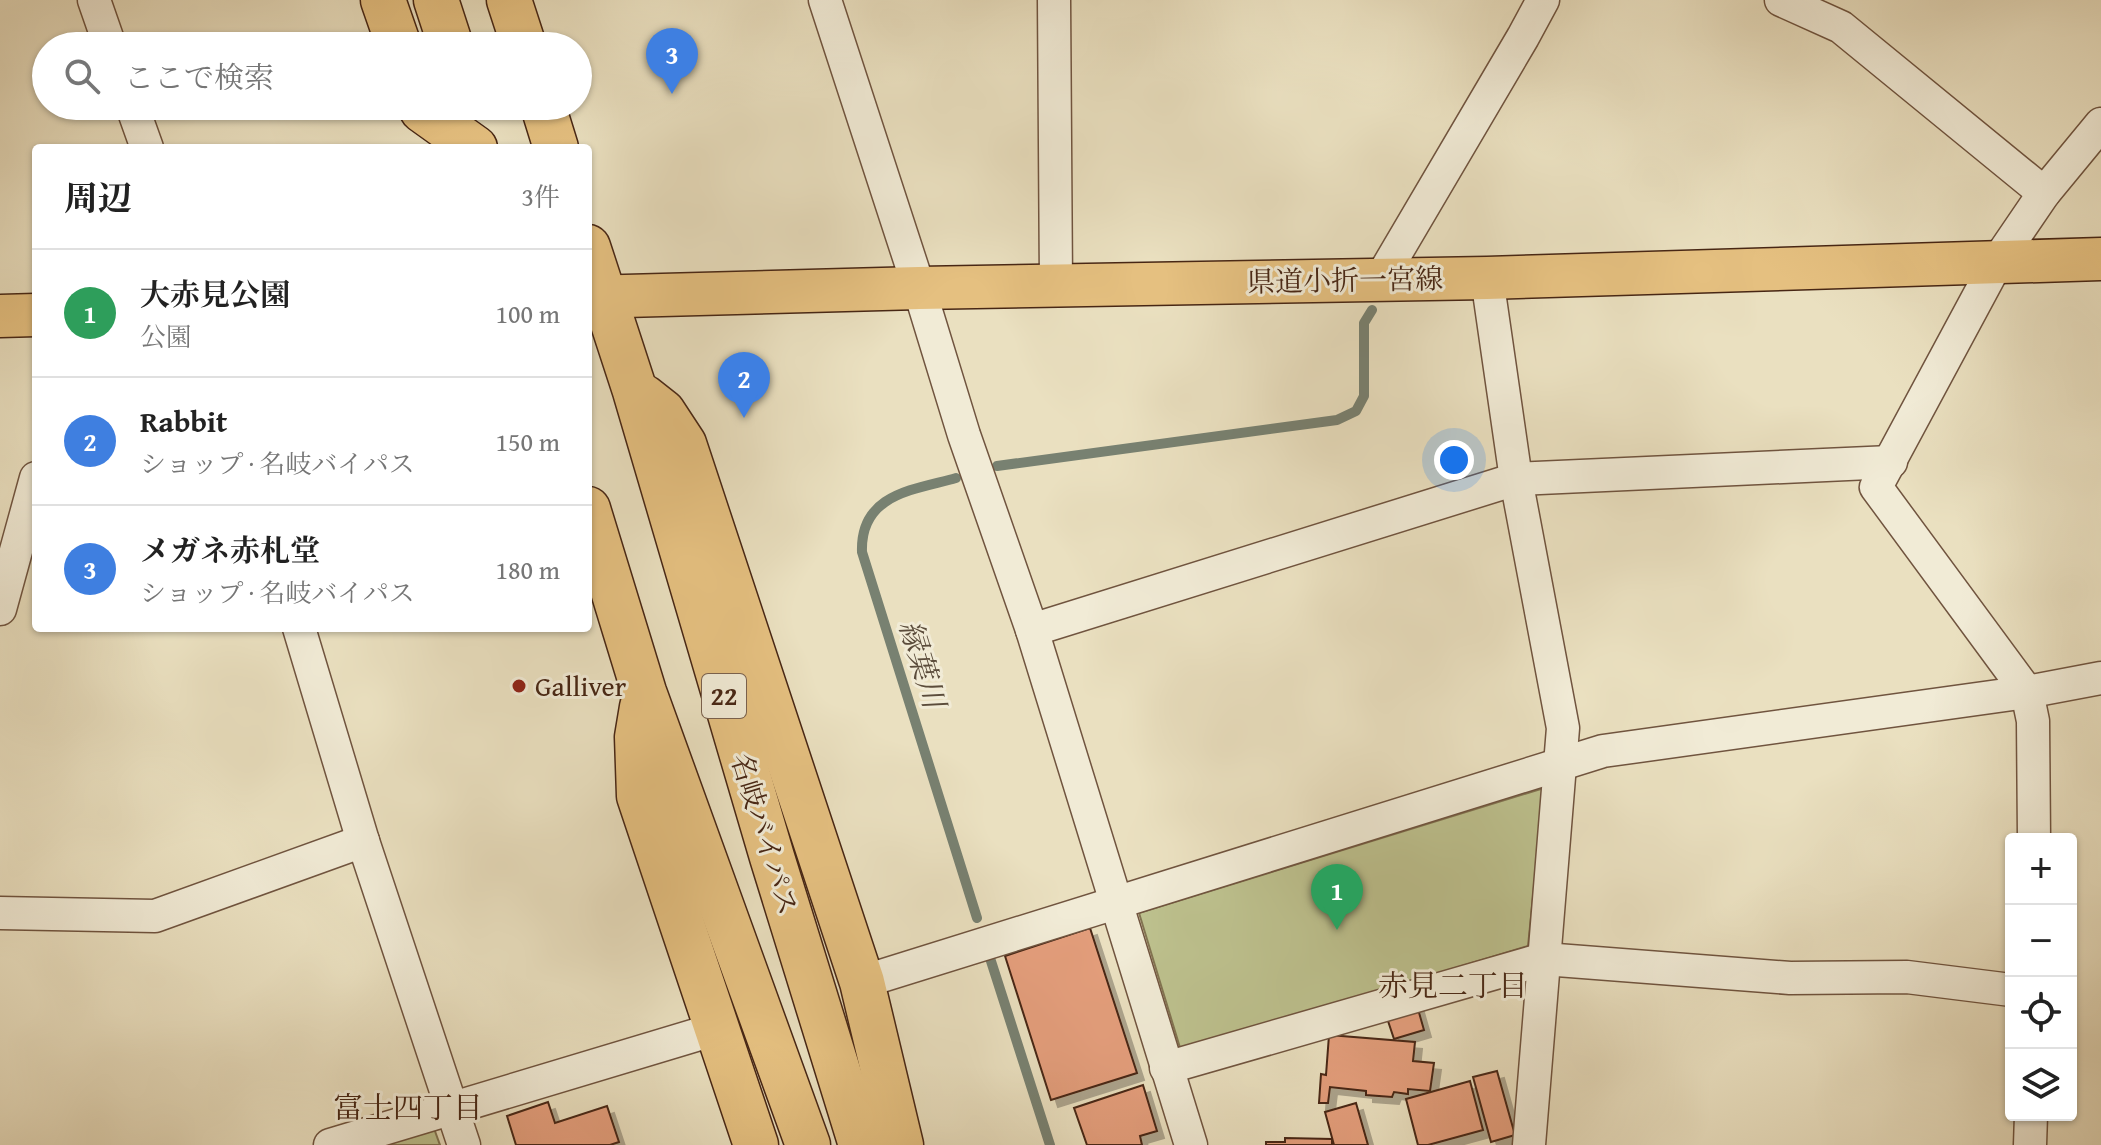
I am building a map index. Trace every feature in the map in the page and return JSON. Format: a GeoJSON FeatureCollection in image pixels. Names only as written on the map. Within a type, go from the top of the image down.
{"type":"FeatureCollection","features":[{"type":"Feature","properties":{"kind":"highway"},"geometry":{"type":"LineString","coordinates":[[383,0],[394,32]]}},
{"type":"Feature","properties":{"kind":"highway"},"geometry":{"type":"LineString","coordinates":[[436,0],[446,32]]}},
{"type":"Feature","properties":{"kind":"highway"},"geometry":{"type":"LineString","coordinates":[[509,0],[519,32]]}},
{"type":"Feature","properties":{"kind":"highway"},"geometry":{"type":"LineString","coordinates":[[436,120],[469,144]]}},
{"type":"Feature","properties":{"kind":"highway"},"geometry":{"type":"LineString","coordinates":[[474,120],[482,144]]}},
{"type":"Feature","properties":{"kind":"highway"},"geometry":{"type":"LineString","coordinates":[[547,120],[555,144]]}},
{"type":"Feature","properties":{"kind":"highway","name":"名岐バイパス"},"geometry":{"type":"LineString","coordinates":[[592,272],[596,296],[635,391],[772,857],[861,1145]]}},
{"type":"Feature","properties":{"kind":"highway","name":"22"},"geometry":{"type":"LineString","coordinates":[[635,391],[663,412],[684,444],[862,982],[901,1145]]}},
{"type":"Feature","properties":{"kind":"highway"},"geometry":{"type":"LineString","coordinates":[[592,522],[644,692],[808,1145]]}},
{"type":"Feature","properties":{"kind":"highway"},"geometry":{"type":"LineString","coordinates":[[644,692],[637,737],[639,796],[756,1145]]}},
{"type":"Feature","properties":{"kind":"highway"},"geometry":{"type":"LineString","coordinates":[[772,857],[835,907]]}},
{"type":"Feature","properties":{"kind":"highway"},"geometry":{"type":"LineString","coordinates":[[742,1100],[797,1145]]}},
{"type":"Feature","properties":{"kind":"main road","name":"県道小折一宮線"},"geometry":{"type":"LineString","coordinates":[[596,296],[1487,278],[2101,259]]}},
{"type":"Feature","properties":{"kind":"main road"},"geometry":{"type":"LineString","coordinates":[[0,316],[32,315]]}},
{"type":"Feature","properties":{"kind":"street"},"geometry":{"type":"LineString","coordinates":[[94,0],[105,32]]}},
{"type":"Feature","properties":{"kind":"street"},"geometry":{"type":"LineString","coordinates":[[825,0],[964,435],[1032,630],[1191,1145]]}},
{"type":"Feature","properties":{"kind":"street"},"geometry":{"type":"LineString","coordinates":[[1054,0],[1056,285]]}},
{"type":"Feature","properties":{"kind":"street"},"geometry":{"type":"LineString","coordinates":[[1380,280],[1543,0]]}},
{"type":"Feature","properties":{"kind":"street"},"geometry":{"type":"LineString","coordinates":[[1781,0],[1841,27],[2044,193]]}},
{"type":"Feature","properties":{"kind":"street"},"geometry":{"type":"LineString","coordinates":[[137,120],[146,144]]}},
{"type":"Feature","properties":{"kind":"street"},"geometry":{"type":"LineString","coordinates":[[2034,833],[2033,721],[2027,692],[1876,487],[1997,262],[2044,193],[2101,124]]}},
{"type":"Feature","properties":{"kind":"street"},"geometry":{"type":"LineString","coordinates":[[1487,278],[1516,479],[1563,728],[1529,1145]]}},
{"type":"Feature","properties":{"kind":"street"},"geometry":{"type":"LineString","coordinates":[[1032,630],[1516,479],[1891,462]]}},
{"type":"Feature","properties":{"kind":"street"},"geometry":{"type":"LineString","coordinates":[[0,609],[6,565],[32,490]]}},
{"type":"Feature","properties":{"kind":"street"},"geometry":{"type":"LineString","coordinates":[[300,632],[363,841],[464,1145]]}},
{"type":"Feature","properties":{"kind":"street"},"geometry":{"type":"LineString","coordinates":[[862,982],[1603,751],[2027,692],[2101,678]]}},
{"type":"Feature","properties":{"kind":"street"},"geometry":{"type":"LineString","coordinates":[[0,913],[155,916],[363,841]]}},
{"type":"Feature","properties":{"kind":"street"},"geometry":{"type":"LineString","coordinates":[[1166,1068],[1544,959],[1790,978],[1907,977],[2005,989]]}},
{"type":"Feature","properties":{"kind":"street"},"geometry":{"type":"LineString","coordinates":[[330,1145],[716,1029]]}},
{"type":"Feature","properties":{"kind":"street"},"geometry":{"type":"LineString","coordinates":[[2030,1145],[2031,1121]]}},
{"type":"Feature","properties":{"kind":"green space"},"geometry":{"type":"Polygon","coordinates":[[[1544,788],[1528,946],[1181,1051],[1139,913],[1544,788]]]}},
{"type":"Feature","properties":{"kind":"green space"},"geometry":{"type":"Polygon","coordinates":[[[432,1123],[440,1145],[363,1145],[432,1123]]]}},
{"type":"Feature","properties":{"kind":"building"},"geometry":{"type":"Polygon","coordinates":[[[1090,928],[1137,1073],[1051,1100],[1005,956],[1090,928]]]}},
{"type":"Feature","properties":{"kind":"building"},"geometry":{"type":"Polygon","coordinates":[[[1416,1002],[1424,1030],[1394,1039],[1385,1012],[1416,1002]]]}},
{"type":"Feature","properties":{"kind":"building"},"geometry":{"type":"Polygon","coordinates":[[[1329,1035],[1415,1042],[1413,1061],[1434,1063],[1430,1091],[1408,1089],[1408,1094],[1394,1092],[1392,1097],[1330,1087],[1328,1103],[1319,1103],[1321,1074],[1326,1075],[1329,1035]]]}},
{"type":"Feature","properties":{"kind":"building"},"geometry":{"type":"Polygon","coordinates":[[[1497,1071],[1515,1135],[1491,1142],[1473,1077],[1497,1071]]]}},
{"type":"Feature","properties":{"kind":"building"},"geometry":{"type":"Polygon","coordinates":[[[1470,1081],[1483,1130],[1418,1145],[1406,1099],[1470,1081]]]}},
{"type":"Feature","properties":{"kind":"building"},"geometry":{"type":"Polygon","coordinates":[[[1143,1085],[1157,1131],[1140,1136],[1142,1145],[1087,1145],[1074,1108],[1143,1085]]]}},
{"type":"Feature","properties":{"kind":"building"},"geometry":{"type":"Polygon","coordinates":[[[548,1102],[555,1123],[607,1106],[619,1142],[610,1145],[516,1145],[507,1116],[548,1102]]]}},
{"type":"Feature","properties":{"kind":"building"},"geometry":{"type":"Polygon","coordinates":[[[1356,1103],[1368,1145],[1334,1145],[1325,1112],[1356,1103]]]}},
{"type":"Feature","properties":{"kind":"building"},"geometry":{"type":"Polygon","coordinates":[[[1285,1138],[1332,1139],[1332,1145],[1266,1145],[1266,1142],[1285,1142],[1285,1138]]]}},
{"type":"Feature","properties":{"kind":"waterway","name":"縁葉川"},"geometry":{"type":"LineString","coordinates":[[997,466],[1337,420],[1356,411],[1364,396],[1364,323],[1372,310]]}},
{"type":"Feature","properties":{"kind":"waterway","name":"縁葉川"},"geometry":{"type":"LineString","coordinates":[[956,478],[907,491],[880,506],[870,518],[864,533],[862,552],[977,918]]}},
{"type":"Feature","properties":{"kind":"waterway","name":"縁葉川"},"geometry":{"type":"LineString","coordinates":[[990,958],[1050,1145]]}},
{"type":"Feature","properties":{"kind":"place","name":"メガネ赤札堂"},"geometry":{"type":"Point","coordinates":[672,94]}},
{"type":"Feature","properties":{"kind":"place","name":"Rabbit"},"geometry":{"type":"Point","coordinates":[744,418]}},
{"type":"Feature","properties":{"kind":"place","name":"Galliver"},"geometry":{"type":"Point","coordinates":[519,686]}},
{"type":"Feature","properties":{"kind":"place","name":"大赤見公園"},"geometry":{"type":"Point","coordinates":[1337,930]}},
{"type":"Feature","properties":{"kind":"district","name":"赤見二丁目"},"geometry":{"type":"Point","coordinates":[1453,986]}},
{"type":"Feature","properties":{"kind":"district","name":"富士四丁目"},"geometry":{"type":"Point","coordinates":[408,1108]}}]}
